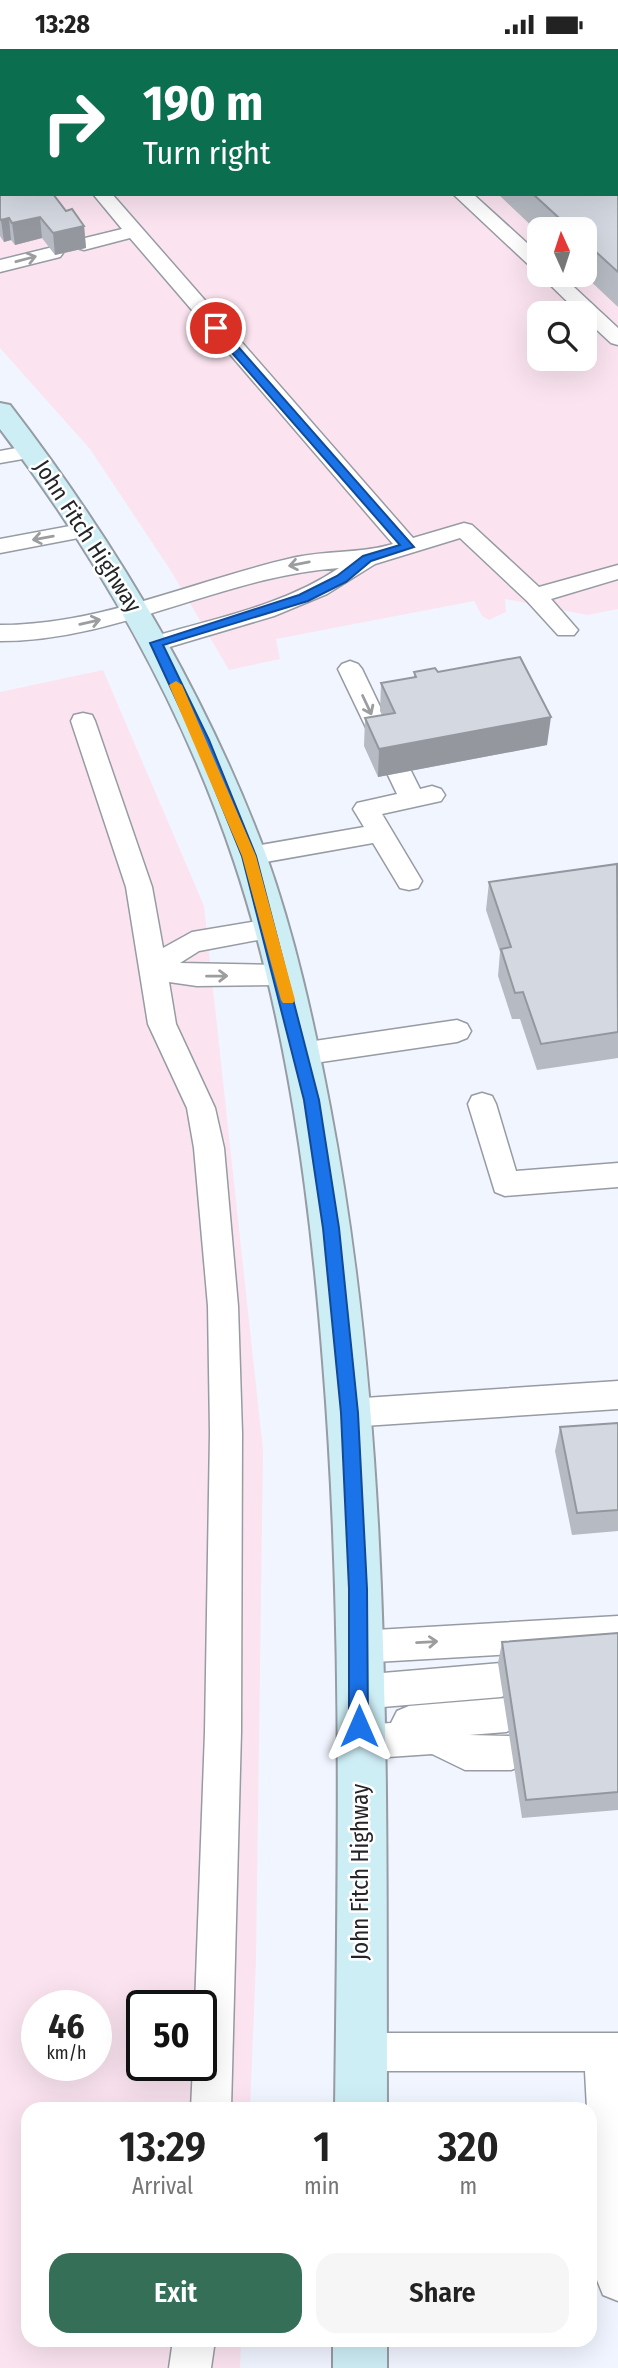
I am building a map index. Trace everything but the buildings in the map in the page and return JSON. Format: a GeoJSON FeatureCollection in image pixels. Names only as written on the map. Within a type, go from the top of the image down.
{"type":"FeatureCollection","features":[{"type":"Feature","properties":{"kind":"main road","name":"John Fitch Highway"},"geometry":{"type":"LineString","coordinates":[[0,411],[32,451],[138,611],[202,740],[249,856],[282,975],[312,1100],[331,1228],[349,1413],[358,1647],[361,2102]]}},
{"type":"Feature","properties":{"kind":"main road"},"geometry":{"type":"LineString","coordinates":[[360,2347],[360,2368]]}},
{"type":"Feature","properties":{"kind":"lane"},"geometry":{"type":"LineString","coordinates":[[104,196],[408,547]]}},
{"type":"Feature","properties":{"kind":"lane"},"geometry":{"type":"LineString","coordinates":[[465,196],[527,253]]}},
{"type":"Feature","properties":{"kind":"lane"},"geometry":{"type":"LineString","coordinates":[[84,244],[124,234]]}},
{"type":"Feature","properties":{"kind":"lane"},"geometry":{"type":"LineString","coordinates":[[0,266],[53,253]]}},
{"type":"Feature","properties":{"kind":"lane"},"geometry":{"type":"LineString","coordinates":[[563,287],[618,339]]}},
{"type":"Feature","properties":{"kind":"lane"},"geometry":{"type":"LineString","coordinates":[[0,457],[32,451]]}},
{"type":"Feature","properties":{"kind":"lane"},"geometry":{"type":"LineString","coordinates":[[0,546],[86,530]]}},
{"type":"Feature","properties":{"kind":"lane"},"geometry":{"type":"LineString","coordinates":[[0,633],[41,633],[138,611],[296,564],[367,559],[464,530],[535,596],[565,630]]}},
{"type":"Feature","properties":{"kind":"lane"},"geometry":{"type":"LineString","coordinates":[[156,643],[304,598],[342,579],[367,559]]}},
{"type":"Feature","properties":{"kind":"lane"},"geometry":{"type":"LineString","coordinates":[[535,596],[618,572]]}},
{"type":"Feature","properties":{"kind":"lane"},"geometry":{"type":"LineString","coordinates":[[350,669],[385,742]]}},
{"type":"Feature","properties":{"kind":"lane"},"geometry":{"type":"LineString","coordinates":[[83,721],[135,875],[162,1024],[205,1122],[226,1357],[226,1574],[211,2102]]}},
{"type":"Feature","properties":{"kind":"lane"},"geometry":{"type":"LineString","coordinates":[[400,773],[422,797],[366,809],[409,881]]}},
{"type":"Feature","properties":{"kind":"lane"},"geometry":{"type":"LineString","coordinates":[[249,856],[379,833]]}},
{"type":"Feature","properties":{"kind":"lane"},"geometry":{"type":"LineString","coordinates":[[152,969],[192,941],[270,929]]}},
{"type":"Feature","properties":{"kind":"lane"},"geometry":{"type":"LineString","coordinates":[[152,969],[197,976],[282,975]]}},
{"type":"Feature","properties":{"kind":"lane"},"geometry":{"type":"LineString","coordinates":[[301,1054],[457,1031]]}},
{"type":"Feature","properties":{"kind":"lane"},"geometry":{"type":"LineString","coordinates":[[482,1104],[505,1184],[618,1175]]}},
{"type":"Feature","properties":{"kind":"lane"},"geometry":{"type":"LineString","coordinates":[[349,1413],[618,1395]]}},
{"type":"Feature","properties":{"kind":"lane"},"geometry":{"type":"LineString","coordinates":[[358,1647],[618,1632]]}},
{"type":"Feature","properties":{"kind":"lane"},"geometry":{"type":"LineString","coordinates":[[359,1720],[501,1680]]}},
{"type":"Feature","properties":{"kind":"lane"},"geometry":{"type":"LineString","coordinates":[[359,1720],[506,1715]]}},
{"type":"Feature","properties":{"kind":"lane"},"geometry":{"type":"LineString","coordinates":[[359,1720],[444,1739],[465,1753],[511,1753]]}},
{"type":"Feature","properties":{"kind":"lane"},"geometry":{"type":"LineString","coordinates":[[361,2052],[615,2054],[618,2280]]}},
{"type":"Feature","properties":{"kind":"lane"},"geometry":{"type":"LineString","coordinates":[[190,2368],[193,2347]]}},
{"type":"Feature","properties":{"kind":"shaded area"},"geometry":{"type":"Polygon","coordinates":[[[0,196],[618,196],[618,609],[587,615],[505,599],[506,612],[489,620],[482,616],[474,601],[276,639],[280,659],[229,670],[171,571],[90,449],[0,348],[0,196]]]}},
{"type":"Feature","properties":{"kind":"shaded area"},"geometry":{"type":"Polygon","coordinates":[[[103,670],[204,906],[263,1450],[256,1960],[250,2102],[21,2102],[21,2347],[241,2347],[240,2368],[0,2368],[0,692],[103,670]]]}},
{"type":"Feature","properties":{"kind":"slow traffic"},"geometry":{"type":"LineString","coordinates":[[176,685],[202,740],[249,856],[288,1000]]}},
{"type":"Feature","properties":{"kind":"route"},"geometry":{"type":"LineString","coordinates":[[216,328],[408,547],[367,559],[342,579],[304,598],[156,643],[202,740],[249,856],[282,975],[312,1100],[331,1228],[349,1413],[358,1589],[359,1726]]}}]}
